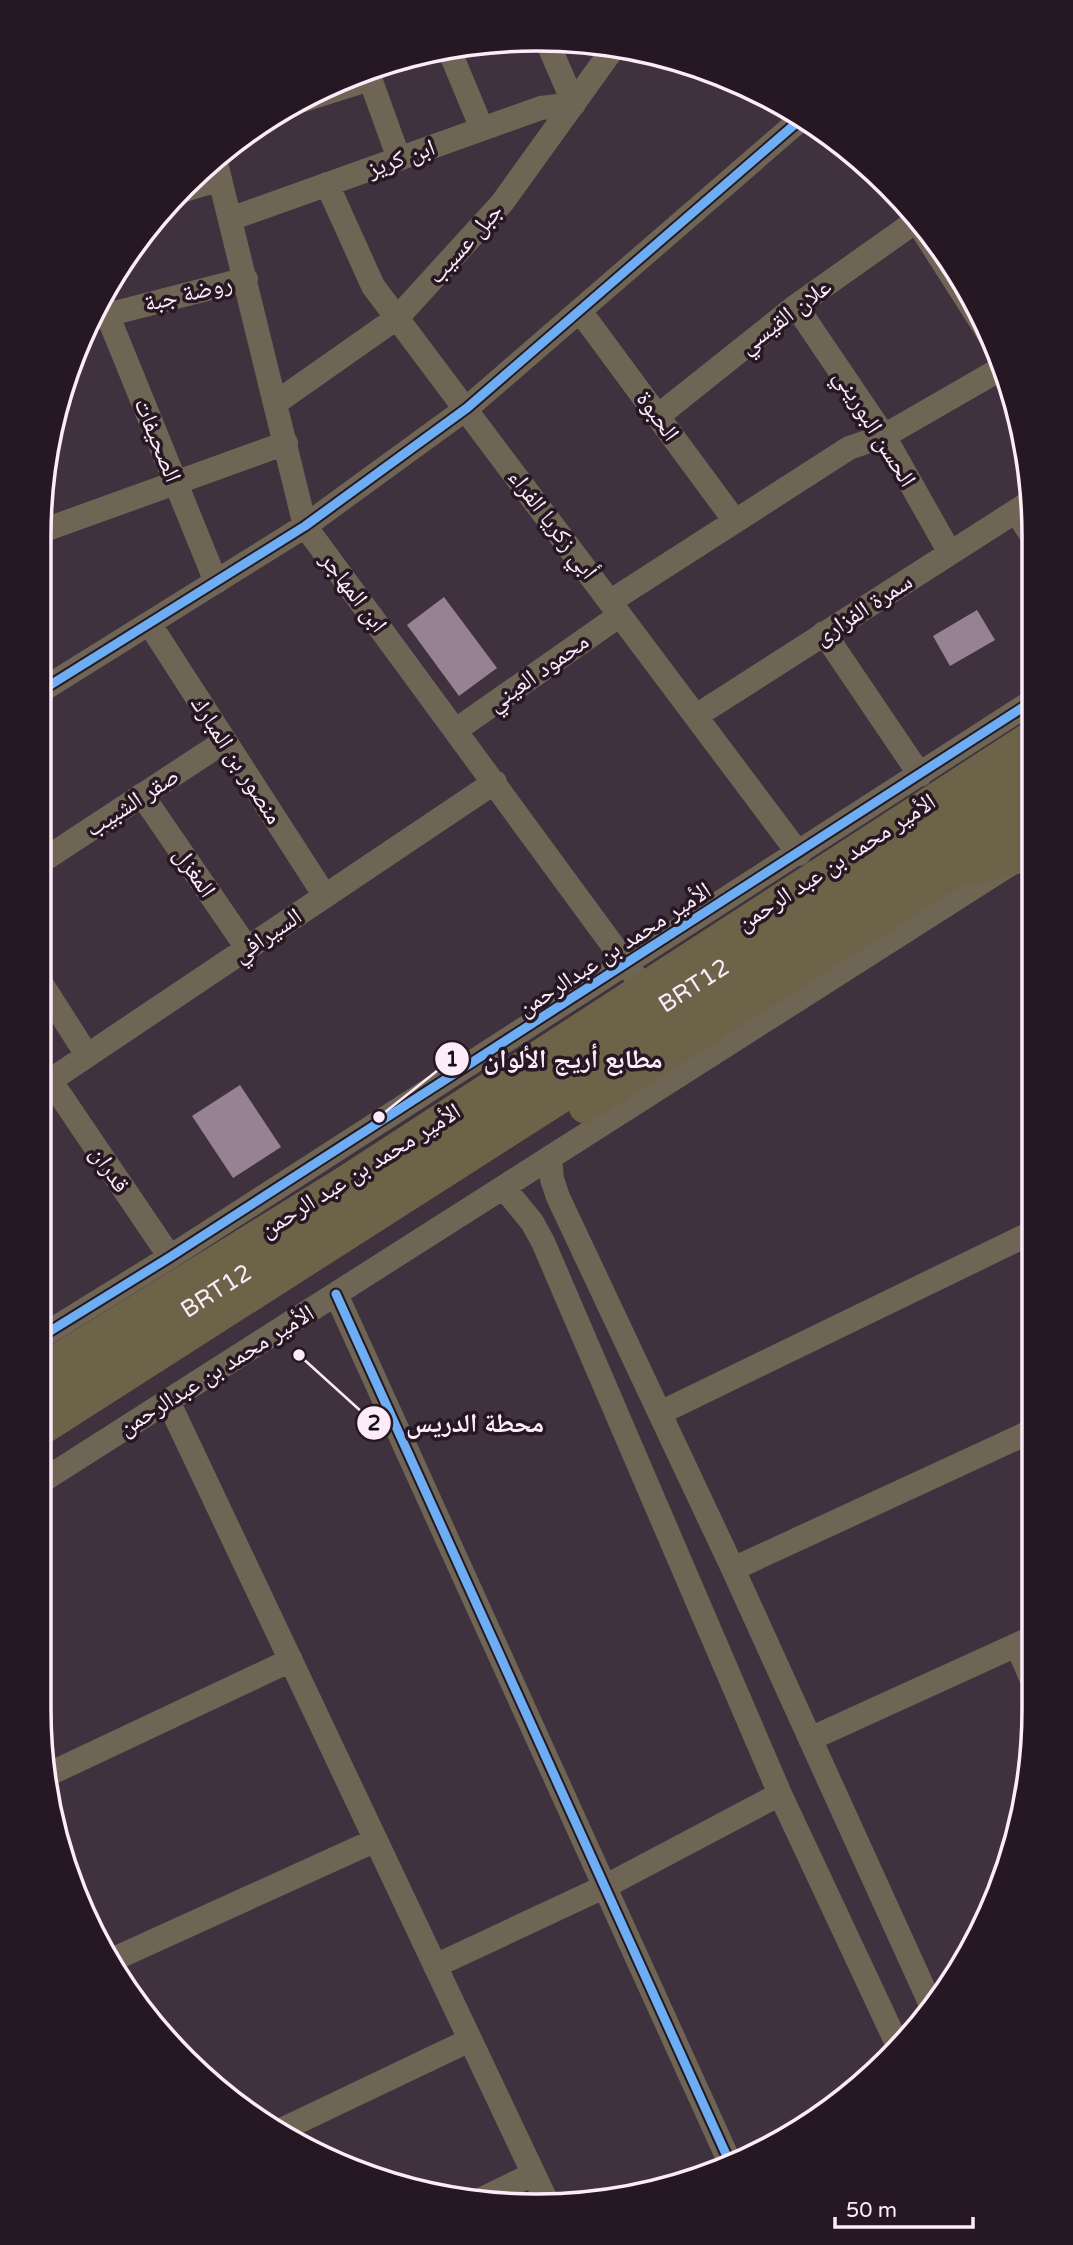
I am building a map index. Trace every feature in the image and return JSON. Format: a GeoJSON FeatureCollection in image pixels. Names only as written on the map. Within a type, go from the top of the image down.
{"type":"FeatureCollection","features":[{"type":"Feature","properties":{"kind":"main road","name":"الأمير محمد بن عبد الرحمن"},"geometry":{"type":"LineString","coordinates":[[51,1362],[343,1182],[1022,742]]}},
{"type":"Feature","properties":{"kind":"main road","name":"BRT12"},"geometry":{"type":"LineString","coordinates":[[51,1396],[1022,776]]}},
{"type":"Feature","properties":{"kind":"main road","name":"BRT12"},"geometry":{"type":"LineString","coordinates":[[51,1424],[1022,804]]}},
{"type":"Feature","properties":{"kind":"main road"},"geometry":{"type":"LineString","coordinates":[[51,1443],[384,1231],[735,1026],[947,876],[1022,830]]}},
{"type":"Feature","properties":{"kind":"main road"},"geometry":{"type":"LineString","coordinates":[[947,876],[1022,856]]}},
{"type":"Feature","properties":{"kind":"street"},"geometry":{"type":"LineString","coordinates":[[551,51],[574,104]]}},
{"type":"Feature","properties":{"kind":"street","name":"جبل عسيب"},"geometry":{"type":"LineString","coordinates":[[276,402],[398,317],[502,203],[608,56]]}},
{"type":"Feature","properties":{"kind":"street"},"geometry":{"type":"LineString","coordinates":[[453,58],[482,129]]}},
{"type":"Feature","properties":{"kind":"street"},"geometry":{"type":"LineString","coordinates":[[370,81],[399,159]]}},
{"type":"Feature","properties":{"kind":"street","name":"ابن كريز"},"geometry":{"type":"LineString","coordinates":[[230,219],[541,107],[574,104]]}},
{"type":"Feature","properties":{"kind":"street"},"geometry":{"type":"LineString","coordinates":[[51,677],[149,623],[305,526],[467,408],[794,125]]}},
{"type":"Feature","properties":{"kind":"street","name":"ابن المهاجر"},"geometry":{"type":"LineString","coordinates":[[218,169],[305,526],[643,987]]}},
{"type":"Feature","properties":{"kind":"street","name":"أبي زكريا الفراء"},"geometry":{"type":"LineString","coordinates":[[327,184],[373,286],[799,853]]}},
{"type":"Feature","properties":{"kind":"street","name":"علان القيسي"},"geometry":{"type":"LineString","coordinates":[[658,416],[907,222]]}},
{"type":"Feature","properties":{"kind":"street","name":"روضة جبة"},"geometry":{"type":"LineString","coordinates":[[108,308],[246,279]]}},
{"type":"Feature","properties":{"kind":"street","name":"الحسن البوريني"},"geometry":{"type":"LineString","coordinates":[[796,306],[884,436],[950,553]]}},
{"type":"Feature","properties":{"kind":"street","name":"الحبوة"},"geometry":{"type":"LineString","coordinates":[[580,311],[735,521]]}},
{"type":"Feature","properties":{"kind":"street","name":"الصحيفات"},"geometry":{"type":"LineString","coordinates":[[103,318],[216,582]]}},
{"type":"Feature","properties":{"kind":"street","name":"محمود العيني"},"geometry":{"type":"LineString","coordinates":[[456,730],[735,521],[849,448],[884,436],[993,373]]}},
{"type":"Feature","properties":{"kind":"street"},"geometry":{"type":"LineString","coordinates":[[51,527],[286,443]]}},
{"type":"Feature","properties":{"kind":"street","name":"سمرة الفزارى"},"geometry":{"type":"LineString","coordinates":[[696,716],[1021,507]]}},
{"type":"Feature","properties":{"kind":"street","name":"منصور بن المبارك"},"geometry":{"type":"LineString","coordinates":[[149,623],[325,896]]}},
{"type":"Feature","properties":{"kind":"street"},"geometry":{"type":"LineString","coordinates":[[824,633],[920,775]]}},
{"type":"Feature","properties":{"kind":"street","name":"الأمير محمد بن عبدالرحمن"},"geometry":{"type":"LineString","coordinates":[[51,1330],[170,1257],[1022,708]]}},
{"type":"Feature","properties":{"kind":"street","name":"صقر الشبيب"},"geometry":{"type":"LineString","coordinates":[[51,854],[225,741]]}},
{"type":"Feature","properties":{"kind":"street","name":"السيرافي"},"geometry":{"type":"LineString","coordinates":[[51,1079],[495,782]]}},
{"type":"Feature","properties":{"kind":"street","name":"المغزل"},"geometry":{"type":"LineString","coordinates":[[142,795],[247,948]]}},
{"type":"Feature","properties":{"kind":"street","name":"الأمير محمد بن عبدالرحمن"},"geometry":{"type":"LineString","coordinates":[[51,1475],[550,1158],[735,1026],[1022,857]]}},
{"type":"Feature","properties":{"kind":"street"},"geometry":{"type":"LineString","coordinates":[[51,1000],[87,1055]]}},
{"type":"Feature","properties":{"kind":"street","name":"قدران"},"geometry":{"type":"LineString","coordinates":[[51,1094],[170,1257]]}},
{"type":"Feature","properties":{"kind":"street"},"geometry":{"type":"LineString","coordinates":[[550,1158],[552,1179],[573,1228],[733,1569],[927,1996]]}},
{"type":"Feature","properties":{"kind":"street"},"geometry":{"type":"LineString","coordinates":[[504,1188],[520,1206],[543,1242],[780,1794],[894,2037]]}},
{"type":"Feature","properties":{"kind":"street"},"geometry":{"type":"LineString","coordinates":[[543,1242],[556,1232],[573,1228]]}},
{"type":"Feature","properties":{"kind":"street"},"geometry":{"type":"LineString","coordinates":[[660,1413],[1022,1238]]}},
{"type":"Feature","properties":{"kind":"street"},"geometry":{"type":"LineString","coordinates":[[336,1294],[726,2155]]}},
{"type":"Feature","properties":{"kind":"street"},"geometry":{"type":"LineString","coordinates":[[167,1401],[543,2194]]}},
{"type":"Feature","properties":{"kind":"street"},"geometry":{"type":"LineString","coordinates":[[733,1569],[1022,1436]]}},
{"type":"Feature","properties":{"kind":"street"},"geometry":{"type":"LineString","coordinates":[[810,1740],[1022,1643]]}},
{"type":"Feature","properties":{"kind":"street"},"geometry":{"type":"LineString","coordinates":[[55,1771],[291,1660]]}},
{"type":"Feature","properties":{"kind":"street"},"geometry":{"type":"LineString","coordinates":[[435,1966],[606,1886],[780,1794]]}},
{"type":"Feature","properties":{"kind":"street"},"geometry":{"type":"LineString","coordinates":[[119,1957],[376,1840]]}},
{"type":"Feature","properties":{"kind":"street"},"geometry":{"type":"LineString","coordinates":[[289,2126],[470,2040]]}},
{"type":"Feature","properties":{"kind":"street"},"geometry":{"type":"LineString","coordinates":[[496,2192],[533,2174]]}},
{"type":"Feature","properties":{"kind":"building"},"geometry":{"type":"Polygon","coordinates":[[[444,597],[497,668],[459,696],[407,625],[444,597]]]}},
{"type":"Feature","properties":{"kind":"building"},"geometry":{"type":"Polygon","coordinates":[[[977,610],[995,640],[950,666],[933,636],[977,610]]]}},
{"type":"Feature","properties":{"kind":"building"},"geometry":{"type":"Polygon","coordinates":[[[240,1085],[281,1147],[233,1178],[192,1116],[240,1085]]]}},
{"type":"Feature","properties":{"kind":"cycle path"},"geometry":{"type":"LineString","coordinates":[[51,685],[305,526],[467,408],[794,125]]}},
{"type":"Feature","properties":{"kind":"cycle path"},"geometry":{"type":"LineString","coordinates":[[51,1331],[170,1257],[1022,708]]}},
{"type":"Feature","properties":{"kind":"cycle path"},"geometry":{"type":"LineString","coordinates":[[336,1294],[726,2155]]}},
{"type":"Feature","properties":{"kind":"place","name":"مطابع أريج الألوان"},"geometry":{"type":"Point","coordinates":[379,1117]}},
{"type":"Feature","properties":{"kind":"place","name":"محطة الدريس"},"geometry":{"type":"Point","coordinates":[299,1355]}}]}
